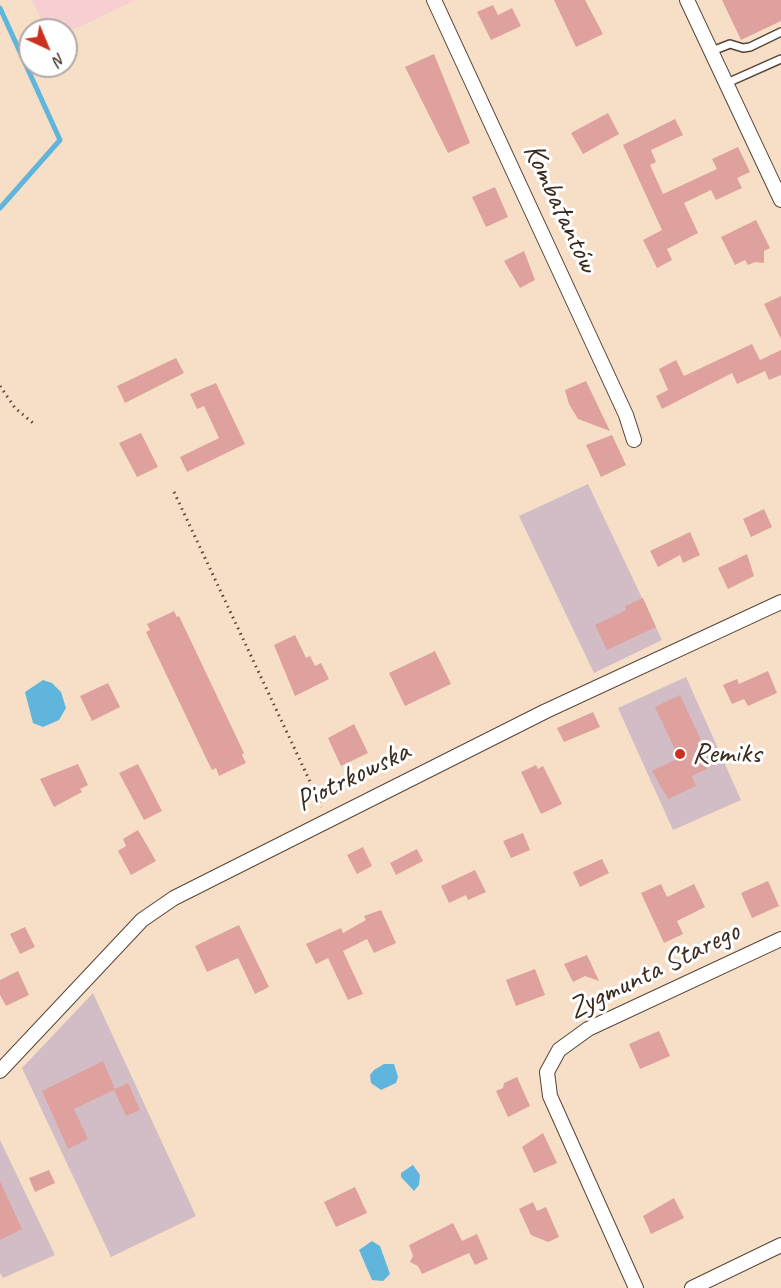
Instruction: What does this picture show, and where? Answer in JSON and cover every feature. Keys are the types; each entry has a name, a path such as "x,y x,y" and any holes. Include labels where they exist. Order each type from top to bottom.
{"street":[{"name":"Kombatantów","path":"434,0 626,415 634,440"},
{"path":"687,0 781,200"},
{"name":"Piotrkowska","path":"0,1071 124,938 156,909 328,819 556,706 781,602"},
{"name":"Zygmunta Starego","path":"636,1288 550,1096 547,1072 559,1050 588,1029 781,939"},
{"path":"692,1288 781,1245"}],"lane":[{"path":"712,51 730,44 750,47 781,32"},
{"path":"727,83 781,58"}],"path":[{"path":"0,386 15,408 33,423"},
{"path":"174,492 328,819"}],"shaded area":[{"path":"32,0 136,0 78,27 78,18 40,18"},
{"path":"588,484 662,640 594,673 519,516"},
{"name":"Remiks","path":"686,677 741,800 673,830 618,708"},
{"path":"93,993 196,1216 111,1257 22,1068"},
{"path":"0,1140 55,1255 3,1278 0,1273"}],"water":[{"path":"43,680 52,683 61,692 66,708 59,720 43,727 33,723 25,692"},
{"path":"384,1064 394,1064 398,1077 396,1083 381,1090 371,1083 370,1075"},
{"path":"413,1165 420,1175 419,1185 414,1191 401,1177 401,1173"},
{"path":"372,1241 380,1246 390,1274 383,1281 372,1280 359,1250"}],"building":[{"path":"554,0 585,0 603,34 576,47"},
{"path":"722,0 781,0 781,21 741,40"},
{"path":"493,5 498,15 512,8 521,26 491,40 477,12"},
{"path":"434,54 470,143 448,153 405,67"},
{"path":"608,113 619,134 583,154 571,133"},
{"path":"675,119 683,135 651,150 656,162 650,165 663,194 717,169 712,159 738,147 750,172 737,178 742,188 716,200 711,190 684,203 698,233 667,249 672,260 657,268 643,240 662,230 623,145"},
{"path":"495,187 508,217 486,227 472,197"},
{"path":"756,220 770,248 764,251 764,263 755,262 748,265 745,260 735,265 721,237"},
{"path":"524,251 535,280 520,288 504,261"},
{"path":"781,296 781,339 764,304"},
{"path":"752,344 760,360 781,350 781,375 769,380 765,371 737,384 732,373 662,409 656,396 668,390 659,369 676,360 684,376"},
{"path":"176,358 184,373 125,403 117,386"},
{"path":"586,381 610,431 578,419 569,404 565,390"},
{"path":"216,383 245,444 187,472 180,457 219,438 204,406 197,409 190,394"},
{"path":"141,433 158,467 137,477 119,443"},
{"path":"612,435 626,465 601,477 586,445"},
{"path":"764,509 772,527 751,537 743,519"},
{"path":"690,532 700,555 683,563 680,555 658,567 650,551"},
{"path":"747,554 754,576 728,589 718,568"},
{"path":"643,598 656,627 607,650 595,625 626,610 625,606"},
{"path":"174,611 177,617 179,616 244,753 242,755 246,763 219,776 216,768 212,770 146,632 150,630 147,624"},
{"path":"295,635 306,658 310,656 315,666 321,663 329,679 295,696 274,645"},
{"path":"435,651 451,684 405,706 389,673"},
{"path":"768,671 777,693 748,706 744,699 732,704 723,685 737,679 739,684"},
{"path":"108,683 120,707 92,721 80,696"},
{"path":"680,695 713,766 692,776 696,786 668,799 652,771 679,758 655,707"},
{"path":"593,712 600,727 564,742 557,728"},
{"path":"354,724 368,753 341,766 328,738"},
{"path":"78,764 88,785 80,789 82,792 54,807 40,779"},
{"path":"138,764 162,811 144,820 119,773"},
{"path":"536,765 538,769 543,766 562,804 541,814 521,772"},
{"path":"138,830 156,861 131,875 118,851 126,846 123,839"},
{"path":"523,833 530,850 511,858 503,841"},
{"path":"363,847 372,866 357,874 347,855"},
{"path":"417,849 423,861 396,875 390,863"},
{"path":"602,859 609,873 580,887 573,872"},
{"path":"475,870 486,892 468,900 466,895 449,903 441,886"},
{"path":"768,881 779,906 752,918 741,893"},
{"path":"661,884 667,897 694,884 705,907 677,921 683,934 664,943 641,893"},
{"path":"381,910 396,943 374,953 367,939 343,951 363,994 348,1000 328,958 316,964 306,944 341,928 343,933 366,920 364,916"},
{"path":"239,925 269,987 255,994 238,958 207,972 195,946"},
{"path":"25,927 35,947 20,954 10,934"},
{"path":"587,955 599,981 585,976 573,982 564,964"},
{"path":"535,969 545,995 516,1006 506,980"},
{"path":"18,971 29,995 6,1006 0,995 0,980"},
{"path":"659,1031 670,1056 640,1069 629,1044"},
{"path":"103,1061 115,1089 128,1083 140,1110 126,1116 114,1090 74,1109 88,1139 68,1149 42,1091"},
{"path":"517,1077 530,1106 508,1117 496,1091 503,1088 504,1083"},
{"path":"543,1133 557,1163 534,1173 522,1147"},
{"path":"49,1170 55,1183 35,1192 29,1178"},
{"path":"0,1181 22,1229 0,1240"},
{"path":"355,1187 367,1213 336,1227 324,1202"},
{"path":"674,1198 684,1218 651,1234 643,1216"},
{"path":"533,1202 537,1211 546,1207 559,1237 548,1242 531,1235 519,1209"},
{"path":"453,1223 462,1241 477,1234 488,1259 475,1265 469,1253 422,1274 418,1266 410,1262 413,1256 409,1245"}],"waterway":[{"path":"0,8 60,140 0,208"}],"place":[{"name":"Remiks","path":"680,754"}]}
